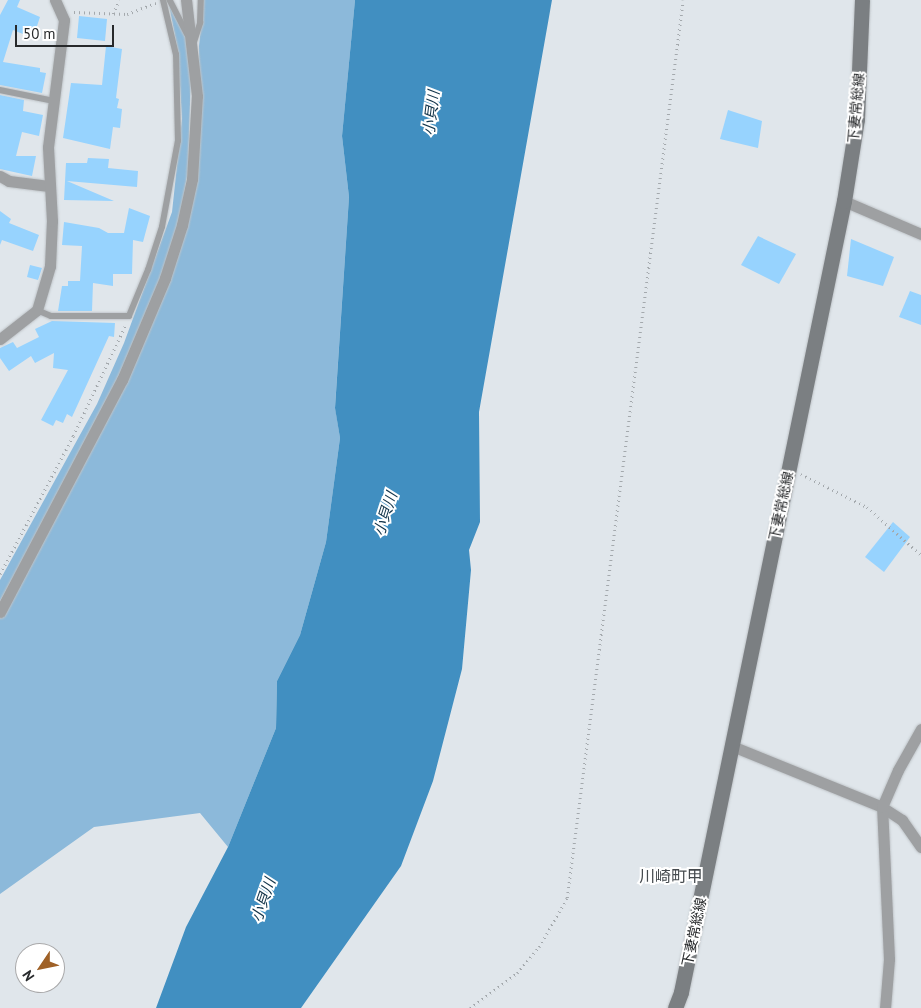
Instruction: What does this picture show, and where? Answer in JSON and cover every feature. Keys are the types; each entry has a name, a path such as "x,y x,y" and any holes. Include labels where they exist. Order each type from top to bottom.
{"main road":[{"name":"下妻常総線","path":"675,1008 681,992 844,201 857,118 862,0"}],"street":[{"path":"0,339 37,310 47,283 52,245 48,147 64,34 62,11 55,0"},
{"path":"0,612 95,436 144,331 182,225 193,171 197,96 194,44 186,0"},
{"path":"0,176 9,181 50,186"},
{"path":"844,201 921,234"},
{"path":"884,1008 889,959 882,807 898,770 921,729"},
{"path":"732,746 882,807 902,820 921,847"}],"lane":[{"path":"37,310 51,316 129,316 162,227 178,141 176,55 163,0"},
{"path":"170,0 194,44"},
{"path":"194,44 200,23 201,0"},
{"path":"0,90 54,101"}],"path":[{"path":"114,14 118,0"},
{"path":"62,11 127,14 163,0"},
{"path":"470,1008 489,996 528,960 556,922 567,898 683,0"},
{"path":"0,574 73,436 129,316"},
{"path":"789,468 867,507 921,555"}],"shaded area":[{"path":"168,0 189,41 191,70 188,171 179,221 161,276 105,408 0,601 0,580 97,404 124,343 172,212 182,119 178,51"},
{"path":"204,0 355,0 342,136 349,197 335,407 340,438 326,542 300,635 277,681 276,728 228,847 200,813 94,827 0,894 0,619 86,461 137,356 197,176 200,133 199,46"}],"water":[{"name":"小貝川","path":"355,0 552,0 479,412 480,522 469,550 471,570 462,669 433,781 401,866 301,1008 156,1008 186,927 228,847 276,728 277,681 300,635 326,542 340,438 335,408 349,197 342,136"}],"building":[{"path":"8,0 20,0 17,7 40,17 33,38 13,30 3,62 40,68 40,72 46,73 42,93 0,85 0,15"},
{"path":"79,16 107,19 105,41 77,38"},
{"path":"106,46 122,49 116,98 119,99 117,108 122,109 120,128 113,127 110,149 63,138 71,83 102,85"},
{"path":"0,95 24,100 23,111 43,115 39,136 22,132 16,156 36,156 32,176 0,169"},
{"path":"728,110 762,121 758,148 720,139"},
{"path":"88,158 109,159 108,168 138,171 137,187 67,181 114,201 64,200 66,163 87,163"},
{"path":"129,208 150,216 143,242 133,240 132,274 113,274 113,286 93,283 92,311 58,311 62,286 68,286 68,281 80,281 82,246 62,245 64,222 99,228 108,233 124,233"},
{"path":"0,211 11,219 9,223 39,235 33,251 2,240 0,245"},
{"path":"758,236 796,254 779,284 741,265"},
{"path":"851,239 894,257 883,286 847,276"},
{"path":"30,265 42,268 38,280 27,277"},
{"path":"910,291 921,295 921,325 899,317"},
{"path":"52,321 115,323 114,337 109,336 72,417 67,414 63,423 56,420 53,426 41,420 68,370 53,368 54,353 35,363 31,356 9,371 0,358 0,348 13,342 17,348 39,337 35,329"},
{"path":"893,522 910,537 884,572 865,557"}],"district":[{"name":"川崎町甲","path":"671,876"}]}
